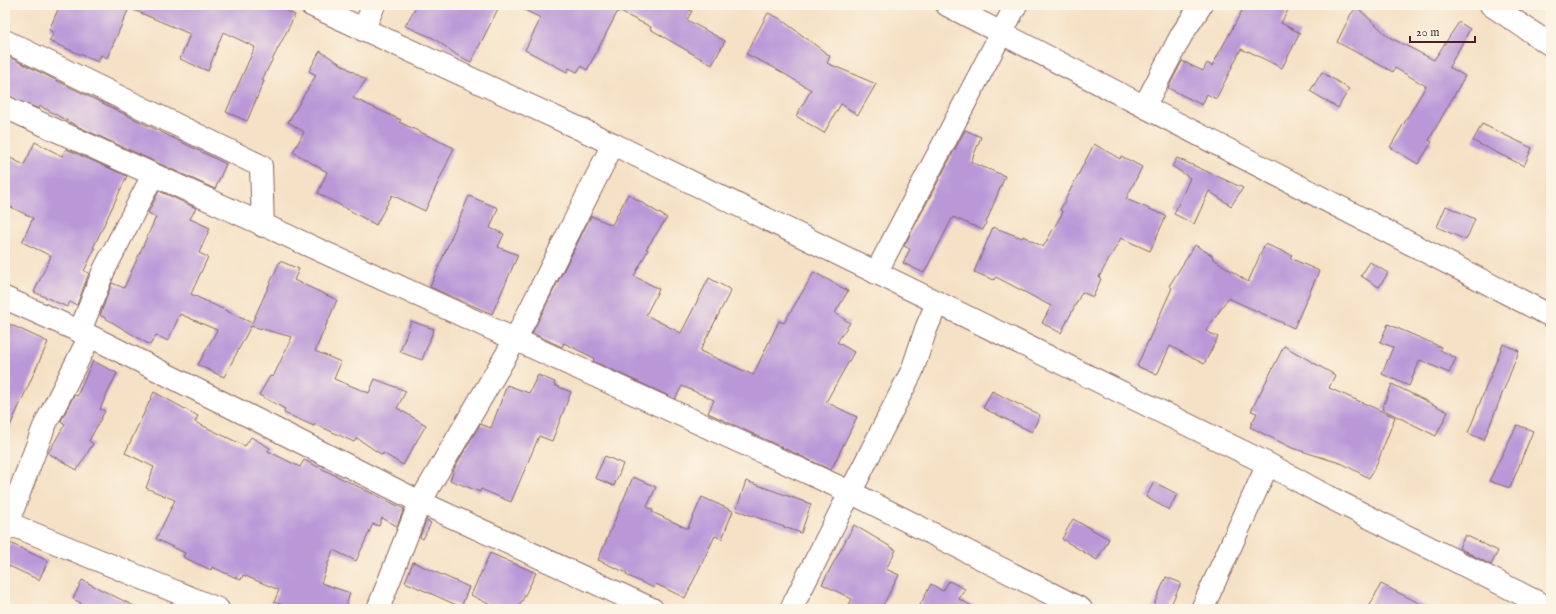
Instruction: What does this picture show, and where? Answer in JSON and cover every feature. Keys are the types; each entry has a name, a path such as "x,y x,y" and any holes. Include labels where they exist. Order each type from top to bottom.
{"street":[{"path":"311,5 613,144 1268,464 1551,609"},
{"path":"363,30 374,5"},
{"path":"947,5 1145,105 1369,224 1551,316"},
{"path":"876,273 1003,33 1016,5"},
{"path":"1490,5 1551,45"},
{"path":"1145,105 1182,34 1200,7"},
{"path":"5,41 261,166 264,226"},
{"path":"5,107 850,492 1081,609"},
{"path":"378,609 420,502 515,340 613,144"},
{"path":"153,175 104,270 85,333 44,426 6,525 218,609"},
{"path":"5,298 85,333 420,502 652,609"},
{"path":"791,609 912,371 926,329 937,303"},
{"path":"1202,609 1268,464"}],"building":[{"path":"60,5 276,5 295,15 262,80 264,81 247,121 226,112 255,47 223,32 208,71 180,59 190,34 129,8 107,58 101,55 98,62 49,41 54,33 49,30"},
{"path":"417,5 500,5 471,62 457,55 433,38 405,26"},
{"path":"514,5 680,5 692,11 687,20 725,41 712,65 650,29 651,27 618,11 587,70 581,66 577,72 569,68 567,72 525,50 541,18"},
{"path":"1245,5 1291,5 1281,23 1300,33 1282,68 1241,49 1216,99 1207,94 1202,105 1168,88 1182,61 1203,71 1207,63 1212,66"},
{"path":"1357,7 1389,37 1434,60 1459,22 1470,29 1449,67 1465,76 1429,140 1432,142 1418,164 1390,147 1426,86 1395,68 1393,72 1337,42 1351,14"},
{"path":"768,13 779,18 830,56 827,63 876,84 858,115 841,104 824,133 796,116 811,90 773,67 746,54"},
{"path":"320,51 366,80 353,98 401,120 399,122 454,148 425,211 392,195 376,225 318,193 327,172 293,152 304,132 288,122 316,75 309,71"},
{"path":"5,55 226,164 215,189 77,126 40,106 39,109 5,95"},
{"path":"1322,72 1349,89 1338,108 1310,91"},
{"path":"1482,124 1532,148 1524,166 1473,141"},
{"path":"965,130 981,137 971,162 1005,176 983,230 953,217 924,273 903,263 910,249 904,246"},
{"path":"35,142 62,156 66,149 127,176 93,248 95,248 84,271 89,273 77,305 70,302 67,307 34,292 51,256 22,242 33,218 5,204 5,155 24,165"},
{"path":"1094,144 1120,159 1121,156 1142,167 1126,199 1166,216 1150,251 1121,238 1099,277 1101,279 1093,297 1082,292 1061,333 1042,323 1051,306 996,277 994,280 974,272 993,227 1022,238 1023,236 1043,247 1063,212 1060,210"},
{"path":"1177,158 1243,188 1231,206 1209,191 1194,224 1174,214 1190,178 1172,166"},
{"path":"159,191 196,208 190,219 210,228 199,253 208,257 191,294 252,323 280,261 299,269 294,280 337,300 315,351 341,362 334,379 369,393 375,379 406,391 397,408 426,425 403,465 383,453 382,455 357,438 354,442 315,424 314,426 284,413 285,409 259,395 270,376 273,377 292,337 251,326 224,377 198,365 217,330 180,314 168,341 156,335 150,345 100,315 112,283 124,288 156,217 148,213"},
{"path":"628,194 667,218 646,249 648,250 634,276 659,289 646,315 681,333 709,278 731,290 700,351 753,375 779,321 784,323 814,272 848,291 835,313 850,323 837,342 854,352 826,402 857,417 831,470 708,413 714,400 682,386 675,399 593,361 594,358 564,343 562,347 532,333 591,216 612,225"},
{"path":"469,196 498,208 490,228 504,234 498,247 518,255 492,314 430,287"},
{"path":"1446,206 1475,219 1466,240 1437,227"},
{"path":"1265,244 1292,255 1290,258 1319,271 1294,328 1228,298 1206,331 1218,337 1204,364 1170,346 1157,375 1137,366 1172,288 1169,286 1195,245 1213,256 1212,258 1248,282"},
{"path":"1370,262 1388,273 1379,287 1361,276"},
{"path":"411,321 434,329 422,360 400,352"},
{"path":"5,322 48,342 5,437"},
{"path":"1388,324 1441,347 1440,350 1456,358 1449,373 1420,360 1409,386 1382,374 1393,347 1380,342"},
{"path":"1503,344 1519,351 1484,440 1468,433"},
{"path":"1284,346 1335,375 1329,388 1395,417 1378,461 1369,478 1343,464 1292,448 1250,427 1257,413 1251,411"},
{"path":"93,361 117,373 100,409 105,411 89,441 93,444 77,470 48,453 65,424 61,421 74,395 77,396"},
{"path":"538,375 555,382 554,385 571,392 552,441 539,436 511,502 481,489 480,492 450,480 455,467 480,424 491,428 507,385 529,393"},
{"path":"1392,384 1448,412 1436,436 1382,409"},
{"path":"992,391 1040,415 1032,432 983,408"},
{"path":"154,392 198,416 195,422 245,446 251,437 270,448 268,451 300,467 304,460 404,509 397,526 382,518 379,526 373,524 356,561 333,550 321,583 350,593 345,609 293,609 274,602 279,590 243,575 241,580 212,567 211,570 183,557 185,553 156,539 175,500 146,488 154,467 125,453"},
{"path":"1517,425 1533,431 1510,488 1489,481"},
{"path":"605,456 623,464 614,486 595,478"},
{"path":"633,477 656,487 647,507 653,510 652,512 686,528 688,528 702,497 733,511 722,539 715,536 685,598 656,584 654,588 626,575 627,573 598,560"},
{"path":"746,481 811,504 801,533 736,510"},
{"path":"1154,482 1177,494 1169,510 1146,497"},
{"path":"1073,519 1109,539 1097,560 1062,539"},
{"path":"426,520 431,523 423,539 420,537"},
{"path":"854,525 896,550 886,569 899,575 881,609 847,609 852,599 822,584"},
{"path":"1465,535 1498,551 1491,565 1459,548"},
{"path":"10,543 48,561 39,580 5,564 5,555"},
{"path":"490,553 536,573 518,609 498,609 471,595"},
{"path":"413,562 469,587 461,607 405,582"},
{"path":"1166,577 1181,583 1169,609 1152,609"},
{"path":"82,580 140,609 78,609 81,603 73,599"},
{"path":"949,581 965,589 959,599 978,609 918,609 931,584 943,591"},
{"path":"1381,584 1431,609 1368,609"}]}
